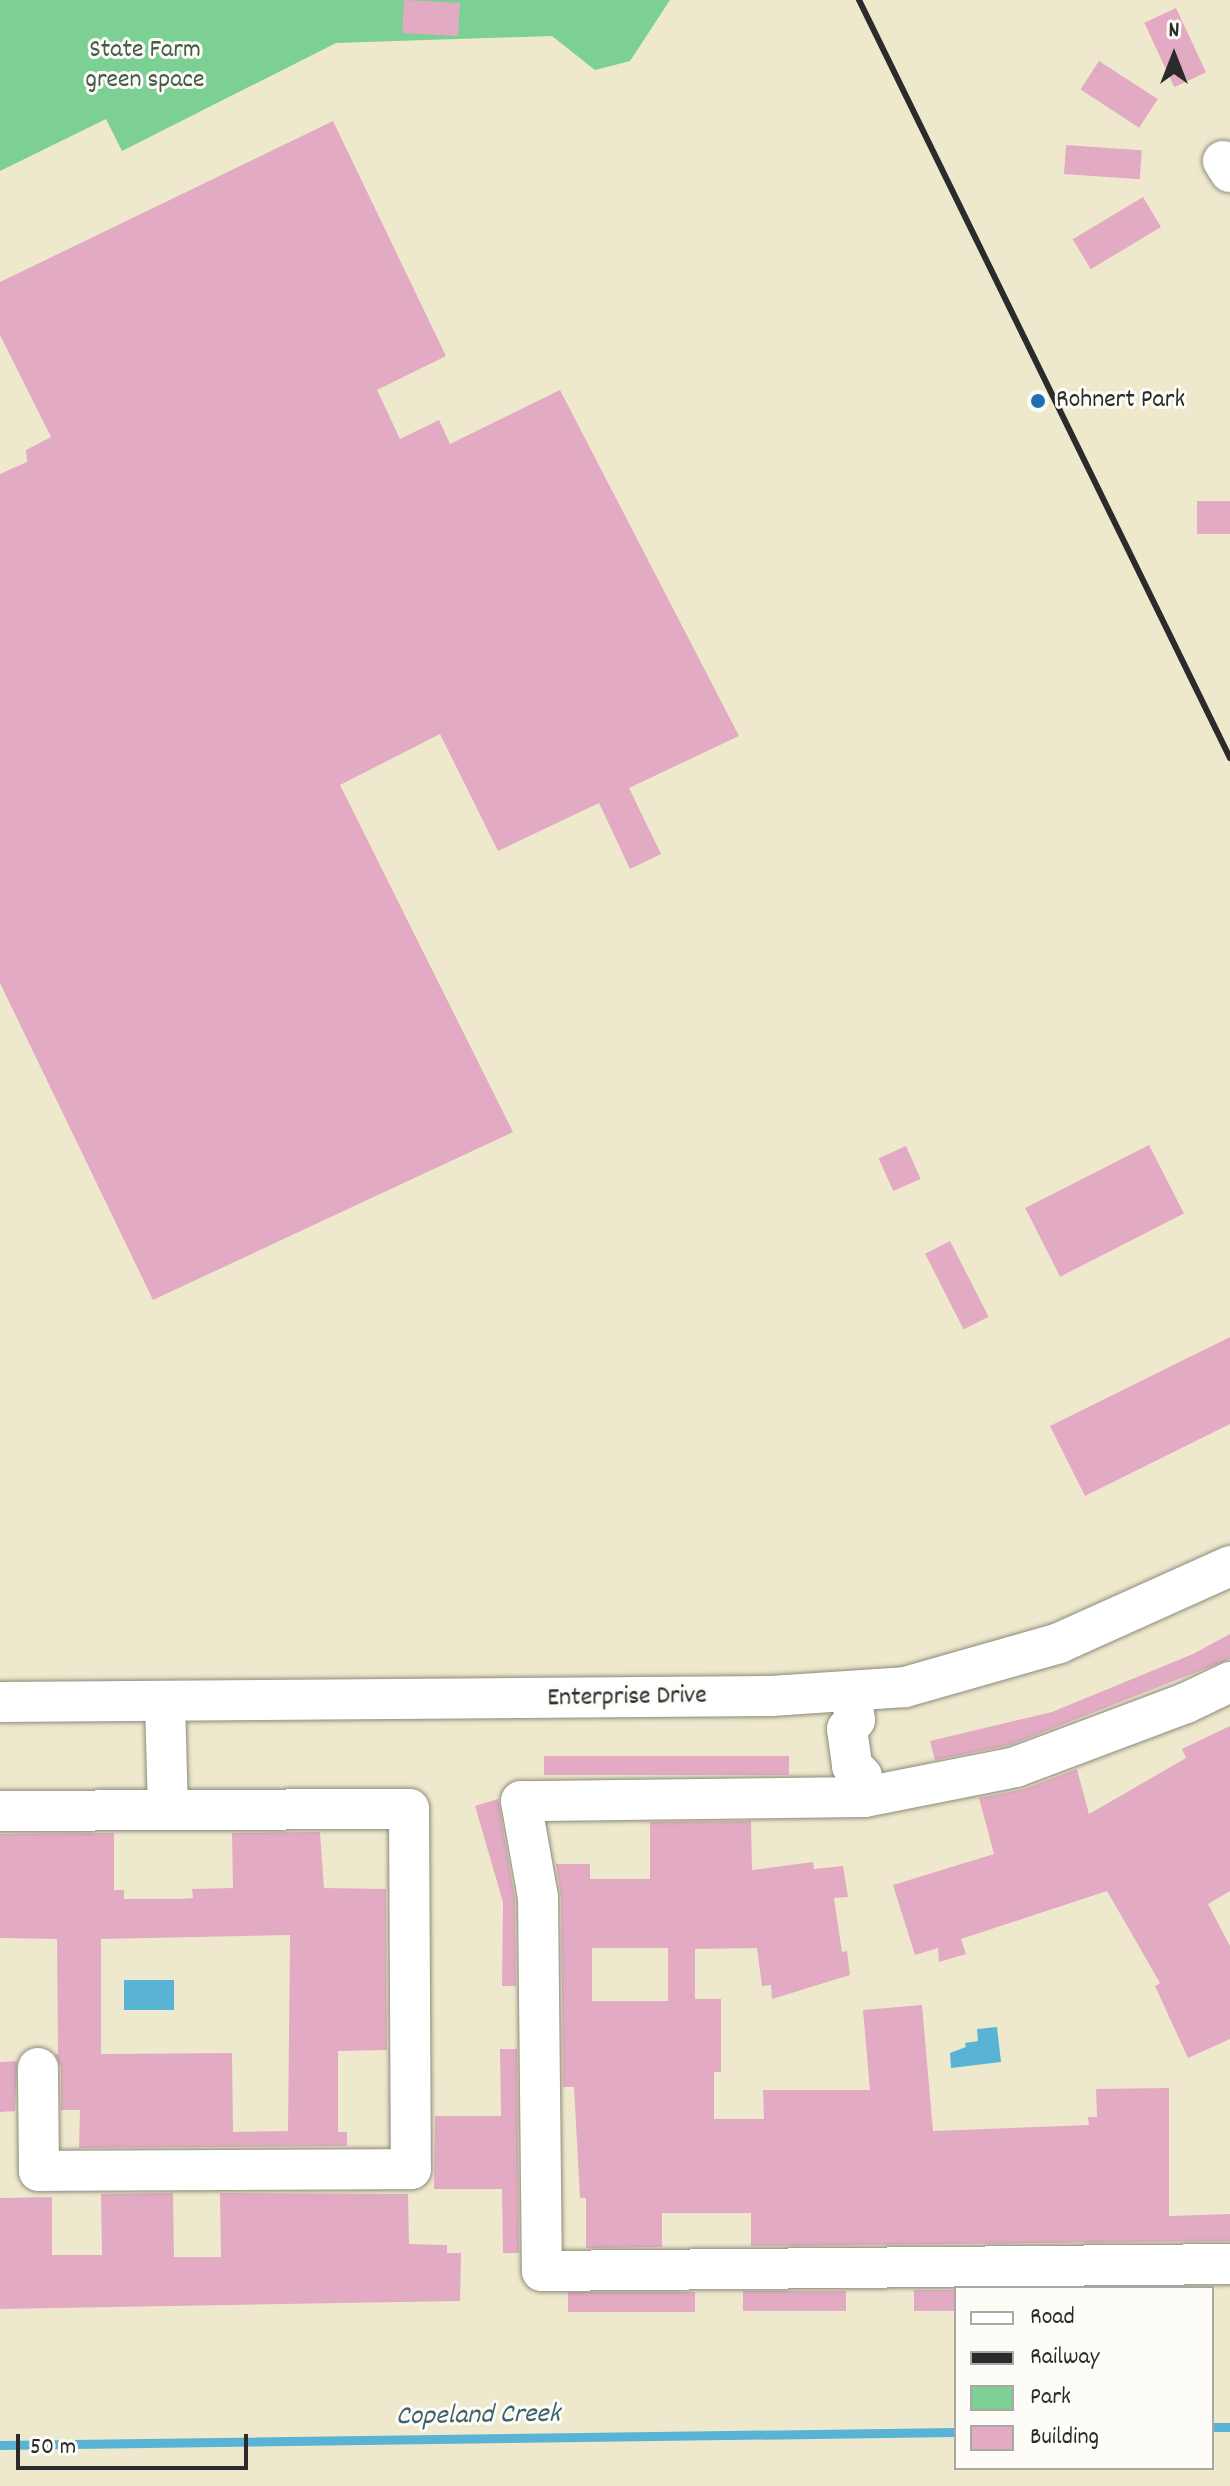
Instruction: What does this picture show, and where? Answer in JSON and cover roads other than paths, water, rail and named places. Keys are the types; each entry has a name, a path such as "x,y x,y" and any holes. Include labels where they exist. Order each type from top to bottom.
{"street":[{"name":"Enterprise Drive","path":"0,1702 771,1696 853,1706 905,1687 1059,1643 1230,1566"},
{"path":"1230,1682 1186,1703 1016,1767 863,1786 521,1801 538,1897 542,2271 1230,2264"},
{"path":"165,1703 168,1810"},
{"path":"853,1706 865,1727 871,1764 863,1786"},
{"path":"0,1811 409,1809 411,2169 39,2171 38,2068"}],"water":[{"path":"124,1980 174,1980 174,2010 124,2010"},
{"path":"997,2027 1001,2062 951,2068 950,2053 966,2047 965,2043 978,2041 977,2029"}],"waterway":[{"name":"Copeland Creek","path":"1214,2427 1230,2427"},
{"name":"Copeland Creek","path":"0,2445 954,2432"}],"railway":[{"path":"859,0 1230,758"}],"place":[{"name":"Rohnert Park","path":"1038,401"}],"park label":[{"name":"State Farm green space","path":"145,66"}]}
